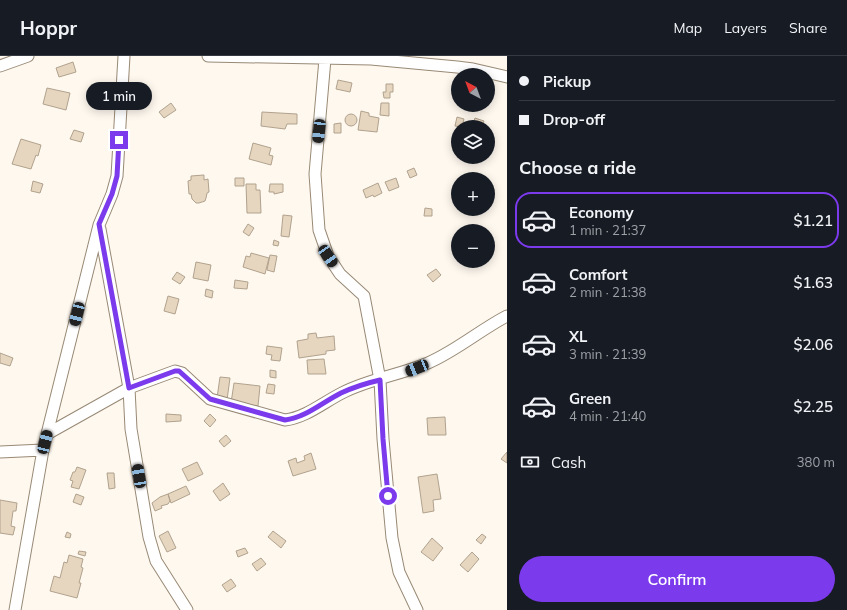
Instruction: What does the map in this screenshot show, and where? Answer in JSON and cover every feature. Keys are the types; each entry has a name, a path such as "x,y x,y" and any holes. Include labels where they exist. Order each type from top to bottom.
{"street":[{"path":"0,66 28,56"},
{"path":"15,610 43,450 99,224 112,194 117,176 124,56"},
{"path":"208,56 371,59 473,69 507,77"},
{"path":"325,59 315,174 319,230 328,256 340,274 364,296 380,380 383,439 392,538 399,572 417,610"},
{"path":"99,224 129,388 131,430 150,537 156,561 187,610"},
{"path":"47,434 129,388 175,371 179,371 210,399 285,420 296,419 343,392 360,385 403,373 430,362 507,316"},
{"path":"0,452 43,450"}],"building":[{"path":"73,62 76,72 59,77 56,68"},
{"path":"338,80 352,83 350,92 336,89"},
{"path":"386,84 393,84 393,92 390,92 390,98 384,98 383,92 386,92"},
{"path":"47,88 70,93 66,110 43,104"},
{"path":"171,103 176,110 164,118 159,112"},
{"path":"381,103 389,103 389,116 380,115"},
{"path":"361,111 369,113 369,116 379,118 377,132 358,130"},
{"path":"262,112 297,114 297,124 287,124 285,129 261,126"},
{"path":"351,114 355,116 357,120 355,124 351,126 347,124 345,120 347,116"},
{"path":"457,117 464,119 464,120 456,120"},
{"path":"341,123 341,133 334,133 334,124"},
{"path":"74,130 84,133 81,142 70,139"},
{"path":"21,139 41,145 38,156 36,155 31,169 12,164"},
{"path":"253,143 271,148 269,155 273,156 271,165 249,159"},
{"path":"414,168 417,175 410,178 407,171"},
{"path":"204,175 204,180 208,179 209,192 207,193 205,201 196,203 192,199 191,194 189,194 188,181 191,180 191,176"},
{"path":"235,178 244,178 244,186 235,186"},
{"path":"396,178 399,187 389,191 385,182"},
{"path":"33,181 43,184 40,193 31,191"},
{"path":"378,183 382,193 374,197 373,195 366,198 363,190"},
{"path":"246,184 256,184 256,190 260,190 261,213 247,213"},
{"path":"270,184 283,184 283,192 274,194 274,192 269,192"},
{"path":"425,208 432,209 432,216 424,216"},
{"path":"283,215 292,216 289,237 281,236"},
{"path":"248,224 254,228 249,236 243,232"},
{"path":"274,240 279,242 278,246 273,245"},
{"path":"251,253 269,258 265,274 243,267 246,256 250,257"},
{"path":"270,255 277,256 274,272 267,270"},
{"path":"196,262 211,265 208,281 193,278"},
{"path":"436,269 441,275 433,282 427,275"},
{"path":"177,272 185,277 180,284 172,279"},
{"path":"235,280 248,282 247,289 234,288"},
{"path":"206,289 213,291 212,298 205,296"},
{"path":"168,296 179,299 175,314 164,311"},
{"path":"316,333 317,338 334,336 335,350 326,351 326,354 299,358 297,341 308,339 308,334"},
{"path":"267,346 282,348 280,361 271,360 272,355 266,354"},
{"path":"0,353 13,358 10,366 0,363"},
{"path":"324,359 326,374 308,374 307,360"},
{"path":"270,370 276,371 276,378 270,377"},
{"path":"220,377 230,378 227,400 217,398"},
{"path":"234,383 260,386 258,406 231,403"},
{"path":"268,384 275,385 274,394 266,393"},
{"path":"166,414 181,415 181,421 166,422"},
{"path":"210,414 216,420 210,427 204,421"},
{"path":"445,417 446,435 428,435 427,418"},
{"path":"226,435 231,441 224,447 219,441"},
{"path":"507,452 507,463 501,459"},
{"path":"311,453 316,469 293,476 288,461 296,458 297,463 305,460 304,456"},
{"path":"197,462 203,474 188,481 182,469"},
{"path":"77,467 86,470 79,489 71,487 73,481 70,480"},
{"path":"107,473 114,473 115,488 109,489"},
{"path":"437,474 441,499 433,500 434,511 423,513 418,477"},
{"path":"223,483 230,494 220,501 213,491"},
{"path":"186,486 190,494 171,503 168,494"},
{"path":"76,494 84,497 81,505 73,502"},
{"path":"168,494 170,501 168,504 161,506 162,508 155,511 152,503 160,497"},
{"path":"0,500 17,503 16,511 13,511 11,526 15,527 13,535 0,533"},
{"path":"168,531 176,548 167,552 159,536"},
{"path":"273,531 286,541 281,548 268,537"},
{"path":"67,532 71,534 70,538 65,537"},
{"path":"482,534 486,537 481,544 476,540"},
{"path":"432,538 443,548 433,561 421,552"},
{"path":"245,548 248,553 238,557 236,551"},
{"path":"79,551 86,552 85,556 78,554"},
{"path":"472,552 479,559 468,572 460,565"},
{"path":"69,555 83,559 81,567 83,568 79,583 81,583 77,598 50,591 54,576 60,578 64,562 67,563"},
{"path":"261,558 266,564 257,571 252,564"},
{"path":"231,579 236,586 227,592 222,585"}],"route":[{"path":"119,140 117,176 112,194 99,224 129,388 175,371 179,371 210,399 285,420 296,419 343,392 360,385 380,380 388,496"}]}
